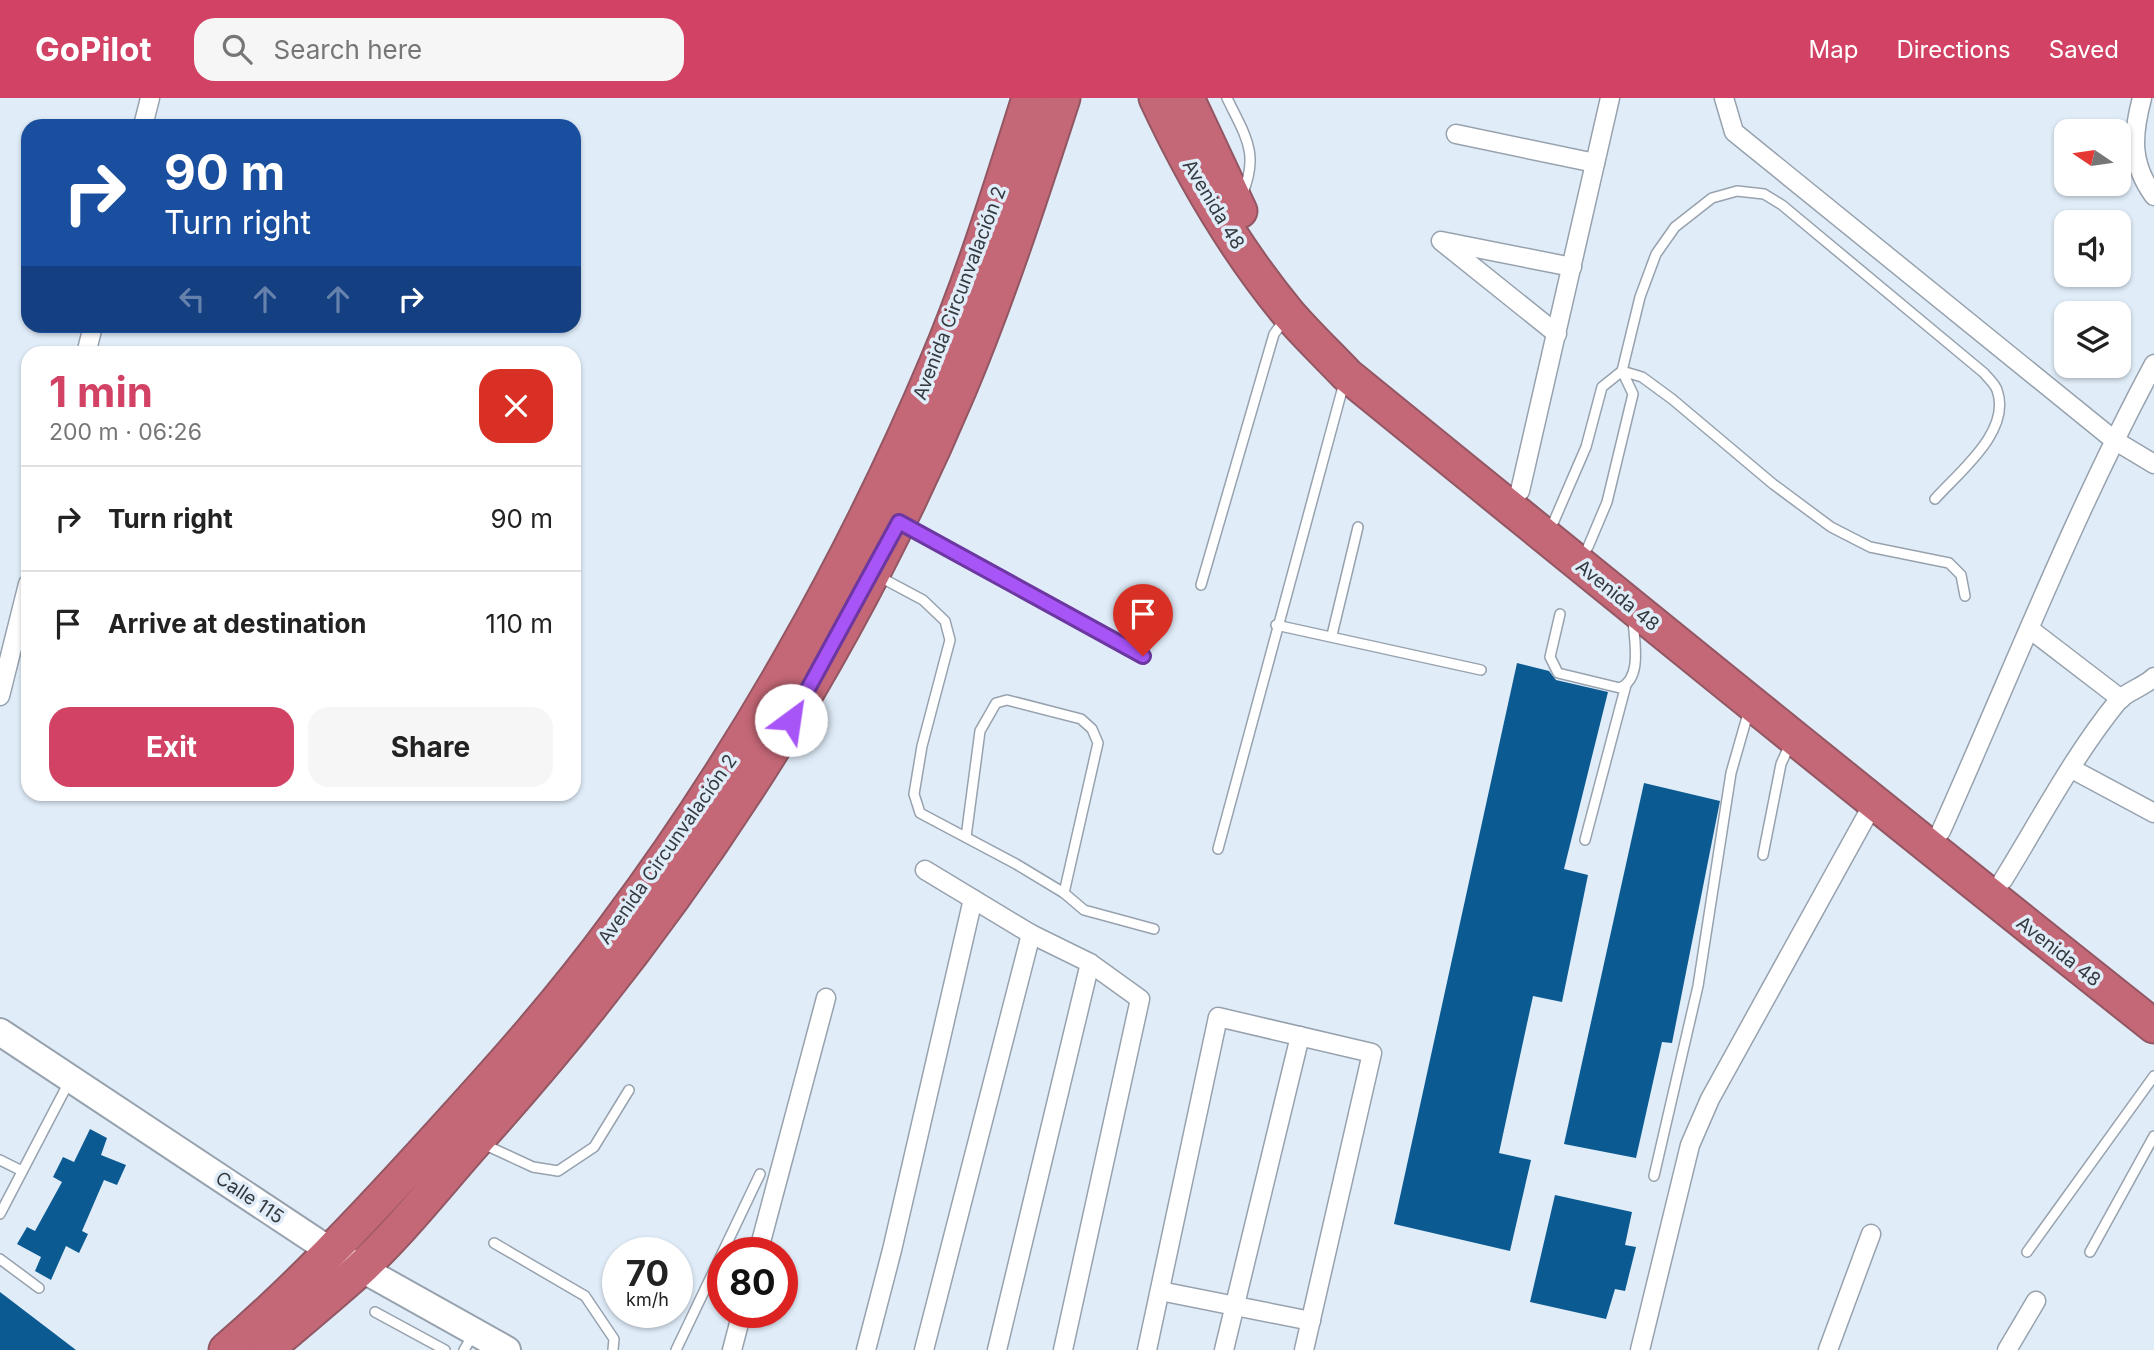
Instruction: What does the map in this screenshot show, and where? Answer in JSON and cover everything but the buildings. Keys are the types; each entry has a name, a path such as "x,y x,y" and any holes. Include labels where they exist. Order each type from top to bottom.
{"highway":[{"name":"Avenida Circunvalación 2","path":"226,1350 332,1251 492,1078 615,928 725,767 841,566 937,362 1029,98"},
{"name":"Avenida Circunvalación 2","path":"266,1350 360,1268 547,1063 631,957 722,830 805,698 899,522 960,388 1032,192 1063,98"},
{"name":"Avenida 48","path":"1156,98 1191,166 1245,255 1289,314 1347,375 1794,736 1873,804 2154,1026"},
{"name":"Avenida 48","path":"1188,98 1237,206 1313,313 1375,371 1554,521 2154,998"}],"main road":[{"name":"Calle 115","path":"0,1032 469,1341 507,1350"}],"street":[{"path":"145,119 150,98"},
{"path":"1520,491 1610,98"},
{"path":"1724,98 1734,132 2114,440 2154,464"},
{"path":"2142,98 2134,130 2137,159 2140,176 2154,196"},
{"path":"1456,134 1595,163"},
{"path":"1558,334 1441,241 1572,267"},
{"path":"1941,831 2114,440 2154,364"},
{"path":"0,696 21,612"},
{"path":"2031,630 2120,699"},
{"path":"2003,880 2072,769 2120,699 2143,687 2154,677"},
{"path":"2072,769 2154,813"},
{"path":"1640,1350 1690,1145 1710,1098 1873,804"},
{"path":"925,870 1031,934 1090,963 1140,999 1063,1350"},
{"path":"866,1350 892,1250 973,899"},
{"path":"924,1350 1031,934"},
{"path":"997,1350 1090,963"},
{"path":"762,1237 826,999"},
{"path":"1147,1350 1219,1017 1372,1053 1304,1350"},
{"path":"1224,1350 1300,1036"},
{"path":"1828,1350 1871,1234"},
{"path":"1160,1292 1234,1304 1311,1321"},
{"path":"2007,1350 2036,1301"},
{"path":"732,1350 738,1328"}],"lane":[{"path":"1227,98 1252,148 1251,169 1237,206"},
{"path":"1554,521 1586,447 1602,387 1622,371 1640,297 1656,254 1675,227 1712,198 1737,191 1764,194 1782,205 1984,373 1997,389 1999,409 1994,432 1935,499"},
{"path":"1202,585 1274,334 1289,314"},
{"path":"1588,547 1607,502 1633,394 1622,371"},
{"path":"1622,371 1642,377 1672,399 1773,484 1831,527 1870,547 1949,563 1961,575 1965,596"},
{"path":"1218,849 1276,625 1347,375"},
{"path":"899,522 1143,656"},
{"path":"1332,635 1358,527"},
{"path":"873,573 923,600 945,621 950,640 922,746 914,794 920,813 1064,893 1084,910 1154,929"},
{"path":"1586,840 1626,685 1634,669 1633,607"},
{"path":"1560,614 1550,657 1558,673 1620,688 1626,685"},
{"path":"1276,625 1332,635 1481,670"},
{"path":"966,837 980,731 996,703 1007,700 1082,719 1092,729 1098,743 1064,893"},
{"path":"1654,1176 1698,986 1731,773 1752,702"},
{"path":"1763,855 1781,764 1794,736"},
{"path":"2026,1252 2154,1076"},
{"path":"0,1214 71,1079"},
{"path":"477,1140 533,1167 558,1171 594,1147 629,1090"},
{"path":"2090,1252 2154,1136"},
{"path":"0,1160 22,1171"},
{"path":"676,1350 760,1174"},
{"path":"494,1243 585,1297 614,1339 613,1350"},
{"path":"0,1259 39,1288"},
{"path":"375,1312 445,1350"}],"route":[{"path":"791,720 899,522 1143,656"}]}
